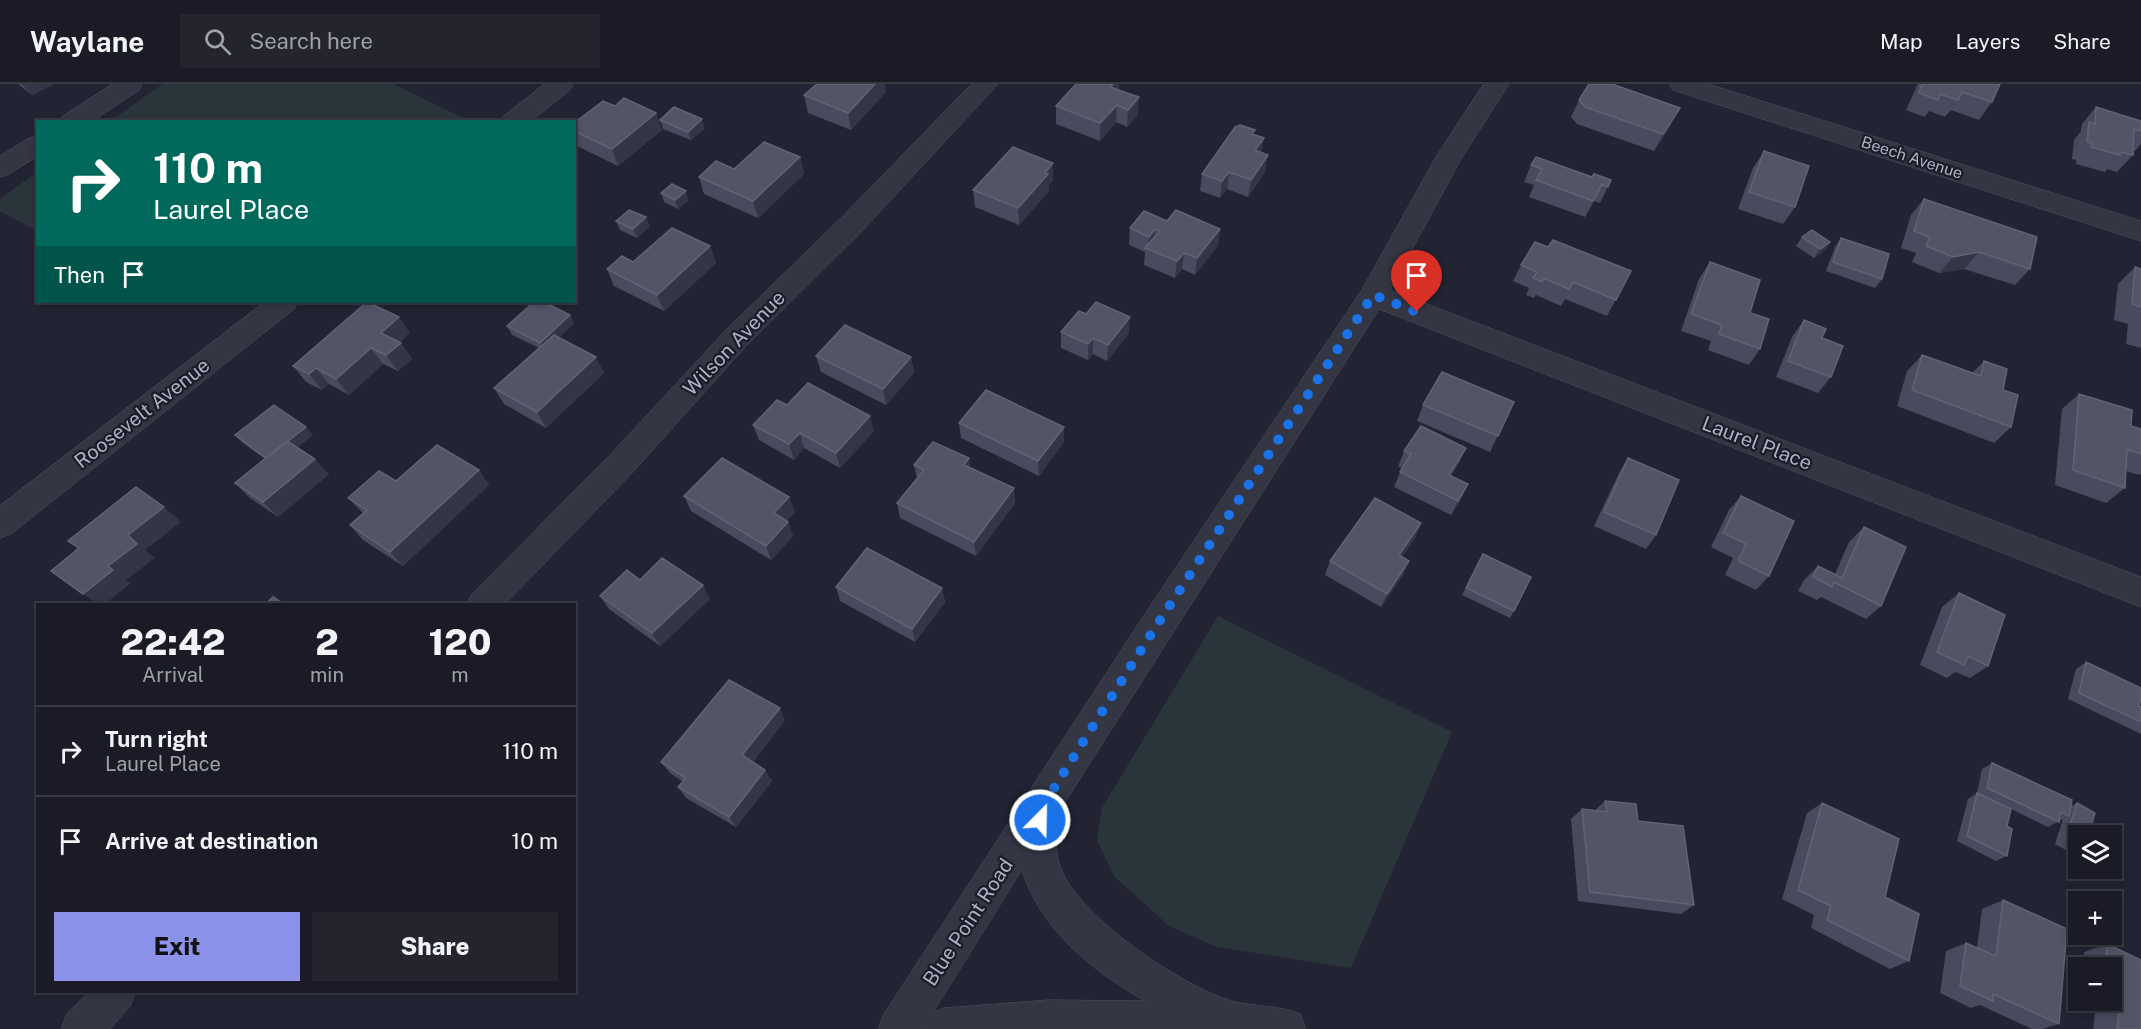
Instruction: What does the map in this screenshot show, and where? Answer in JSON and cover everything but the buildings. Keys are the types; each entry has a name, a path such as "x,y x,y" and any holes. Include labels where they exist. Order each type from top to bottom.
{"street":[{"path":"75,120 130,84"},
{"path":"516,120 561,84"},
{"name":"Wilson Avenue","path":"485,603 621,464 736,338 853,223 986,84"},
{"name":"Blue Point Road","path":"899,1029 1153,631 1373,295 1449,157 1497,84"},
{"name":"Beech Avenue","path":"1682,84 2141,231"},
{"path":"0,168 36,145"},
{"name":"Laurel Place","path":"1373,295 2141,592"},
{"name":"Roosevelt Avenue","path":"0,524 283,303"},
{"path":"1042,807 1037,833 1038,855 1045,882 1061,907 1080,929 1159,987 1199,1008 1238,1022"},
{"path":"82,1029 115,993"},
{"path":"944,1029 1048,1022 1238,1022 1285,1029"}],"shaded area":[{"path":"163,84 394,84 465,119 464,120 111,120"},
{"path":"36,173 36,230 0,211 0,199"},
{"path":"1218,616 1452,732 1351,968 1217,947 1169,926 1114,876 1097,840 1102,808"}],"route":[{"path":"1040,820 1042,807 1153,631 1373,295 1417,312"}]}
